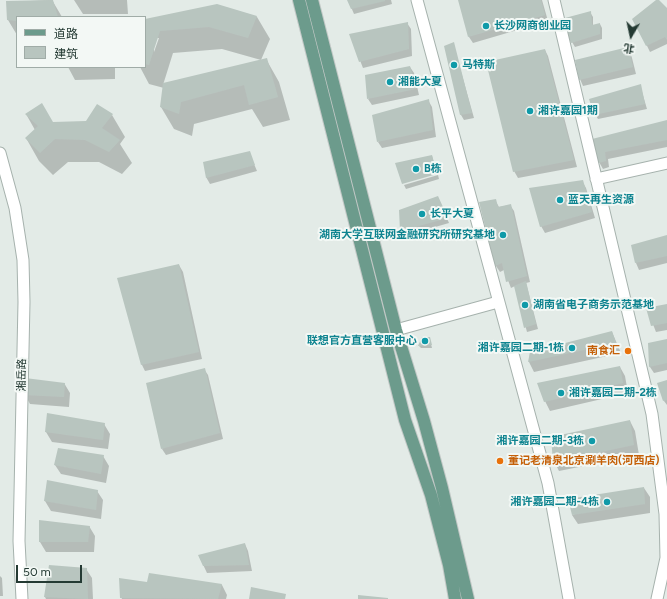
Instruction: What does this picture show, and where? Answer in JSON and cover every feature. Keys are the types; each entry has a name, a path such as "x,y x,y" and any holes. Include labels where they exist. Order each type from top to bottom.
{"main road":[{"path":"299,0 405,420 431,495 449,565 455,599"},
{"path":"312,0 396,330 428,436 468,599"}],"street":[{"path":"417,0 548,483 570,599"},
{"path":"554,0 652,414 666,514 666,558 657,599"},
{"name":"湘岳路","path":"0,153 15,208 23,260 24,302 19,541 22,599"},
{"path":"596,179 667,164"},
{"name":"湘岳路","path":"0,174 12,220 17,269 13,528 16,599"},
{"path":"396,330 498,302"}],"building":[{"path":"53,0 58,16 16,16 16,21 7,20 6,1"},
{"path":"347,0 385,0 385,1 351,9"},
{"name":"长沙网商创业园","path":"458,0 541,0 545,15 468,37"},
{"path":"656,0 659,0 667,8 667,40 665,37 646,46 632,19"},
{"path":"217,4 257,16 248,38 209,27 160,31 149,65 146,64 146,19"},
{"path":"591,11 592,25 600,23 600,34 571,43 566,32 572,30 573,26 568,27 565,18"},
{"path":"408,22 409,49 359,62 349,34"},
{"name":"马特斯","path":"454,42 472,113 460,115 444,46"},
{"path":"628,47 633,67 579,80 575,60"},
{"name":"湘许嘉园1期","path":"545,49 574,160 513,172 486,62"},
{"path":"267,58 278,97 249,105 244,85 181,102 179,114 160,107 163,83"},
{"name":"湘能大夏","path":"410,66 416,89 367,99 365,75"},
{"path":"641,84 645,104 594,115 589,99"},
{"path":"429,99 433,130 377,142 372,115"},
{"path":"42,103 53,122 86,121 97,104 113,114 102,128 120,140 109,152 85,140 55,139 40,153 25,138 38,126 25,114"},
{"path":"667,120 667,140 605,152 606,161 598,163 592,139"},
{"path":"250,151 255,165 206,178 203,162"},
{"name":"B栋","path":"432,155 437,174 402,184 395,163"},
{"name":"蓝天再生资源","path":"583,180 592,212 540,227 529,188"},
{"name":"长平大夏","path":"438,196 448,218 400,231 399,210"},
{"name":"湖南大学互联网金融研究所研究基地","path":"496,199 498,207 511,204 527,276 506,282 502,263 495,266 479,202"},
{"path":"667,235 667,256 635,263 631,245"},
{"path":"179,264 199,352 141,365 117,278"},
{"name":"湖南省电子商务示范基地","path":"526,281 536,324 524,328 514,286"},
{"path":"667,304 667,323 651,326 646,308"},
{"name":"湘许嘉园二期-1栋","path":"612,331 616,343 528,362 530,352"},
{"name":"联想官方直营客服中心","path":"422,337 430,337 432,345 418,346"},
{"path":"667,339 667,363 649,367 648,343"},
{"name":"湘许嘉园二期-2栋","path":"620,366 623,383 544,402 537,383"},
{"path":"205,368 220,433 161,449 146,383"},
{"path":"25,378 65,383 64,397 24,395"},
{"path":"667,380 667,400 663,401 657,383"},
{"path":"47,413 105,423 103,440 45,432"},
{"name":"湘许嘉园二期-3栋","path":"630,420 634,445 553,462 551,437"},
{"path":"58,448 104,455 101,474 54,465"},
{"path":"47,480 98,490 96,510 44,501"},
{"name":"湘许嘉园二期-4栋","path":"644,487 645,504 572,515 568,499"},
{"path":"39,520 90,526 88,542 39,542"},
{"path":"245,543 249,565 203,566 198,555"},
{"path":"49,565 87,568 88,599 44,597"},
{"path":"149,573 222,584 218,599 120,598 119,578 147,582"},
{"path":"251,587 286,594 285,599 249,599"},
{"path":"358,595 388,598 388,599 358,599"}],"place":[{"name":"长沙网商创业园","path":"486,26"},
{"name":"马特斯","path":"454,65"},
{"name":"湘能大夏","path":"390,82"},
{"name":"湘许嘉园1期","path":"530,111"},
{"name":"B栋","path":"416,169"},
{"name":"蓝天再生资源","path":"560,200"},
{"name":"长平大夏","path":"422,214"},
{"name":"湖南大学互联网金融研究所研究基地","path":"503,235"},
{"name":"湖南省电子商务示范基地","path":"525,305"},
{"name":"联想官方直营客服中心","path":"425,341"},
{"name":"湘许嘉园二期-1栋","path":"572,348"},
{"name":"南食汇","path":"628,351"},
{"name":"湘许嘉园二期-2栋","path":"561,393"},
{"name":"湘许嘉园二期-3栋","path":"592,441"},
{"name":"董记老清泉北京涮羊肉(河西店)","path":"500,461"},
{"name":"湘许嘉园二期-4栋","path":"607,502"}]}
